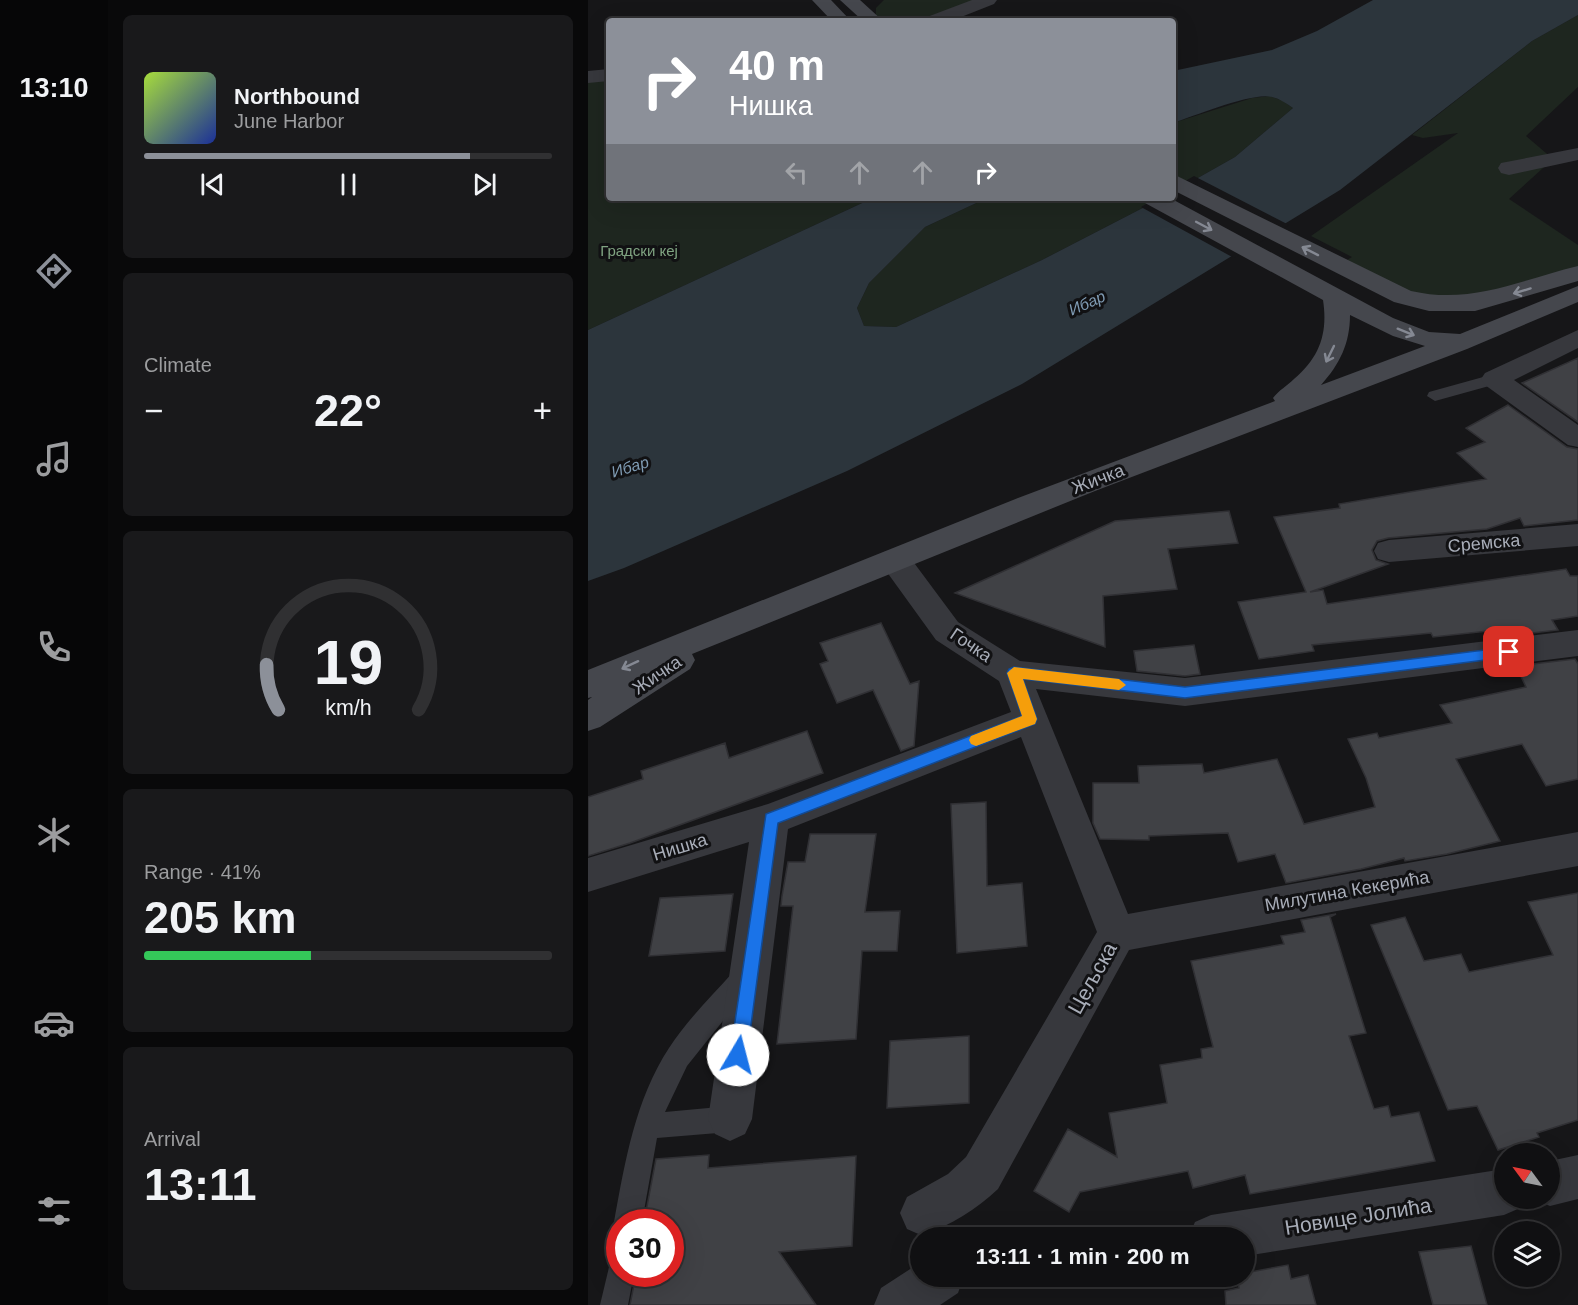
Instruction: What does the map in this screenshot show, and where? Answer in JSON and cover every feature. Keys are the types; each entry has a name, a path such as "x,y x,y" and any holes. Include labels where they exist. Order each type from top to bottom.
{"main road":[{"path":"849,0 877,15"},
{"path":"1159,201 1433,349 1441,333 1435,321 1425,311 1403,297 1176,183"},
{"path":"1403,297 1429,303 1475,303 1578,273"},
{"name":"Жичка","path":"588,685 638,662 1254,419 1433,349 1475,338 1578,293"},
{"path":"1254,419 1279,404 1318,374 1335,344 1339,313 1335,297"},
{"name":"Жичка","path":"588,717 633,691 724,629"}],"street":[{"path":"942,18 988,0"},
{"path":"588,77 606,75"},
{"path":"1509,168 1578,154"},
{"path":"1578,338 1494,379 1578,438"},
{"name":"Сремска","path":"1389,551 1578,535"},
{"name":"Гочка","path":"895,560 947,631 1014,673 1185,692 1578,643"},
{"name":"Цељска","path":"923,1213 964,1190 982,1173 1117,934 1030,719 1014,673"},
{"name":"Нишка","path":"588,875 771,819 1030,719"},
{"path":"730,1119 771,819"},
{"name":"Милутина Кекерића","path":"1117,934 1578,849"},
{"path":"1560,1182 1578,1177"},
{"name":"Новице Јолића","path":"1255,1231 1494,1194"},
{"path":"898,1305 925,1287"}],"lane":[{"path":"1435,396 1494,379"},
{"path":"631,1209 647,1126 658,1094 678,1057 750,970"},
{"path":"647,1126 730,1119"},
{"path":"614,1305 617,1287"}],"green space":[{"path":"884,0 988,0 942,18 876,18 876,8"},
{"path":"1578,15 1578,87 1526,136 1553,159 1509,199 1578,245 1578,273 1429,303 1337,266 1352,257 1311,236 1458,133 1423,138 1412,135 1532,41"},
{"name":"Градски кеј","path":"606,75 606,201 867,201 588,330 588,77"},
{"path":"1270,96 1293,108 1235,157 1176,190 1176,122 1252,98"},
{"path":"981,201 1156,201 1042,260 896,327 864,326 857,308 869,283 925,227"}],"water":[{"name":"Ибар","path":"1373,0 1578,0 1578,15 1532,41 1340,190 1022,384 847,471 624,568 588,581 588,330 867,201 981,201 925,227 869,283 857,308 864,326 896,327 1042,260 1156,201 1176,201 1176,190 1235,157 1293,108 1278,99 1263,96 1238,101 1176,122 1176,70 1272,50 1317,31"}],"pier":[{"path":"1194,176 1289,225 1234,258 1141,207 1151,201 1176,201 1176,186"}],"building":[{"path":"1578,358 1578,422 1522,383"},
{"path":"1508,405 1567,447 1578,449 1578,520 1524,526 1520,518 1487,529 1388,538 1377,541 1372,550 1376,560 1388,564 1310,592 1323,590 1327,604 1566,569 1570,576 1578,576 1578,616 1552,620 1558,630 1500,637 1497,630 1433,637 1431,633 1312,645 1314,651 1259,659 1238,602 1306,592 1274,517 1340,508 1339,504 1486,479 1457,453 1485,442 1466,428"},
{"path":"1229,511 1238,543 1168,549 1177,589 1103,596 1105,647 955,593 1115,521"},
{"path":"881,623 910,684 919,681 914,746 901,751 873,690 837,703 820,664 828,661 820,643"},
{"path":"1194,645 1200,674 1185,676 1137,671 1134,651"},
{"path":"1575,659 1578,664 1578,779 1546,786 1522,744 1456,759 1500,841 1447,854 1405,861 1404,858 1361,869 1286,883 1275,854 1238,862 1228,833 1149,836 1149,840 1100,839 1093,823 1093,783 1139,783 1138,766 1202,764 1204,773 1277,759 1304,824 1375,807 1366,778 1348,739 1377,733 1379,738 1452,723 1440,705 1526,687 1516,666"},
{"path":"807,731 823,773 588,856 588,797 643,779 641,771 725,743 729,758"},
{"path":"986,802 987,886 1022,883 1027,946 957,953 951,804"},
{"path":"810,834 876,834 865,912 900,911 897,951 862,951 856,1039 777,1044 793,906 781,906 782,896 788,862 805,862"},
{"path":"1578,893 1578,1120 1537,1133 1539,1137 1520,1143 1495,1143 1477,1106 1448,1110 1371,925 1405,917 1424,961 1461,954 1469,972 1553,955 1528,902"},
{"path":"733,894 725,951 649,956 660,898"},
{"path":"1336,914 1330,917 1366,1033 1349,1036 1374,1109 1388,1106 1391,1117 1419,1112 1435,1161 1250,1194 1245,1175 1193,1188 1188,1171 1080,1192 1069,1212 1034,1191 1068,1129 1117,1157 1109,1113 1167,1103 1160,1065 1202,1058 1201,1049 1213,1047 1191,961 1284,944 1281,936 1305,932 1301,920"},
{"path":"969,1036 969,1103 887,1108 890,1041"},
{"path":"709,1155 708,1168 856,1156 852,1246 779,1252 816,1305 630,1305 633,1287 684,1287 684,1209 646,1209 656,1159"},
{"path":"1471,1246 1487,1305 1433,1305 1419,1252"},
{"path":"1288,1265 1291,1279 1308,1275 1316,1305 1226,1305 1225,1291 1239,1287 1255,1287 1255,1271"}],"slow traffic":[{"path":"976,740 1030,719 1014,673 1119,685"}],"route":[{"path":"738,1055 771,819 1030,719 1014,673 1185,692 1509,652"}]}
